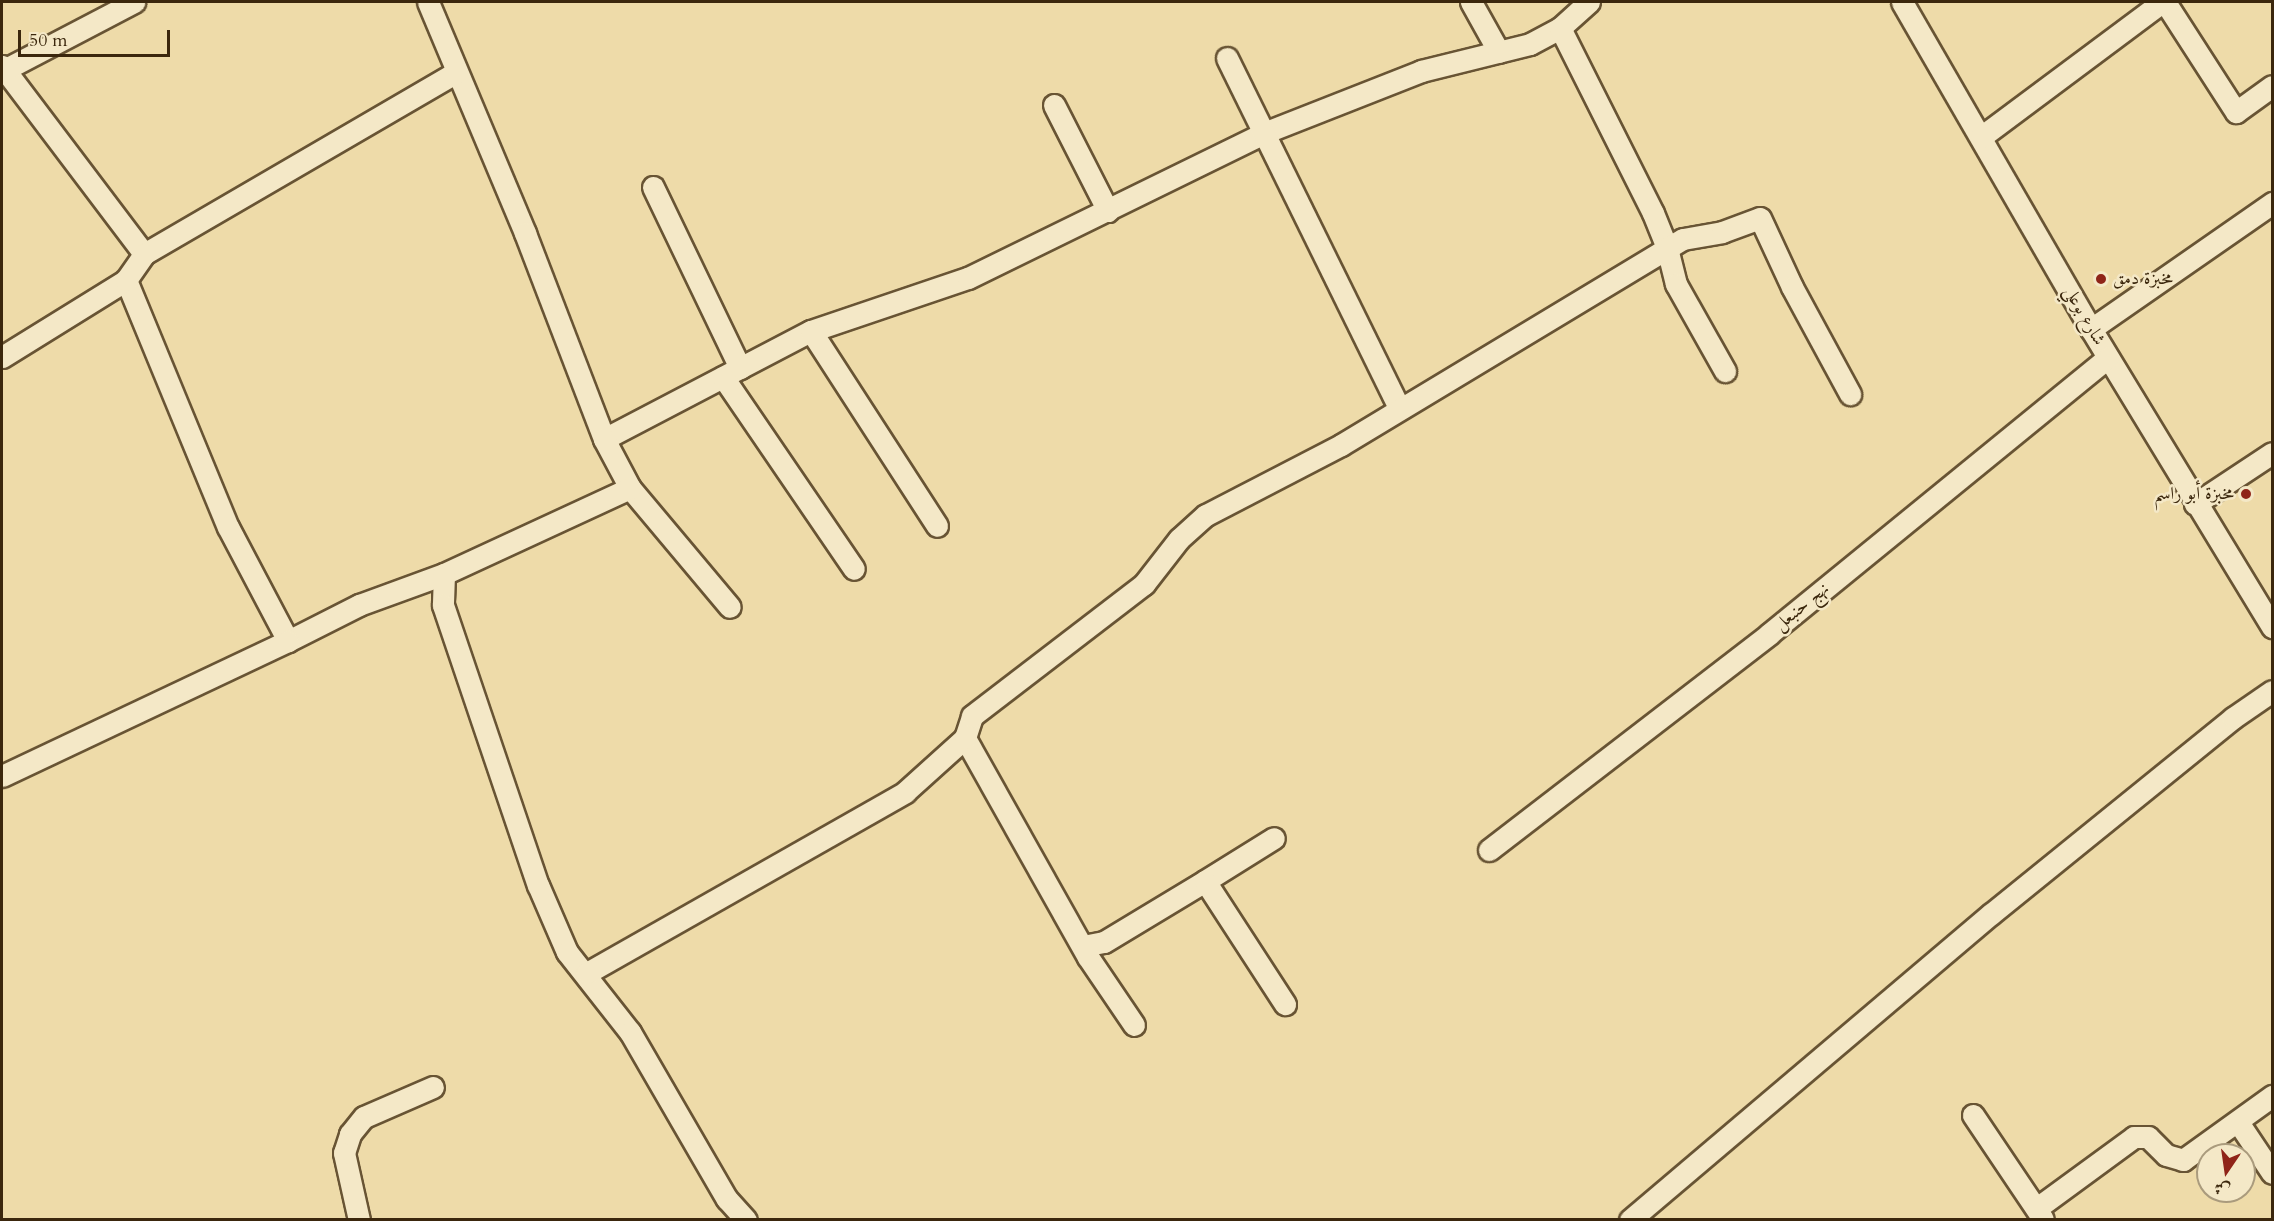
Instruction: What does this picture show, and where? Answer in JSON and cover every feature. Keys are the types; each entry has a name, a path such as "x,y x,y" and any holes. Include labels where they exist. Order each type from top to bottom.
{"street":[{"path":"134,2 3,68 144,254"},
{"path":"428,2 525,233 604,439 630,488 730,607"},
{"path":"1471,2 1499,52"},
{"path":"604,439 811,331 968,278 1264,133 1420,71 1530,45 1560,28 1589,2"},
{"name":"شارع بوعلي","path":"1902,2 2195,504 2267,603 2272,627"},
{"path":"1981,137 2164,2 2236,112 2272,86"},
{"path":"1560,28 1667,248 1676,284 1725,371"},
{"path":"1227,58 1401,409"},
{"path":"2,357 126,280 144,254 457,72"},
{"path":"1054,105 1108,211"},
{"path":"653,187 732,373 854,568"},
{"path":"2091,329 2272,203"},
{"path":"587,973 905,792 965,738 972,716 1144,584 1179,539 1206,515 1401,409 1646,265 1667,248 1760,218 1792,287 1850,394"},
{"path":"126,280 228,527 288,642"},
{"path":"811,331 937,526"},
{"name":"نهج حنبعل","path":"1489,850 1769,634 2108,358"},
{"path":"2195,504 2272,453"},
{"path":"2,776 288,642 359,605 444,574 630,488"},
{"path":"444,574 444,605 538,885 567,952 587,973 630,1032 727,1199 742,1218"},
{"path":"1630,1220 1991,914 2233,718 2272,691"},
{"path":"965,738 1083,946 1134,1025"},
{"path":"1083,946 1104,942 1274,838"},
{"path":"1205,881 1285,1004"},
{"path":"359,1220 344,1153 350,1134 364,1118 433,1087"},
{"path":"1972,1115 2040,1214 2134,1137 2148,1137 2166,1155 2183,1160 2272,1096"},
{"path":"2238,1122 2272,1173"}],"place":[{"name":"مخبزة دمق","path":"2101,279"},
{"name":"مخبزة أبو راسم","path":"2246,494"}]}
